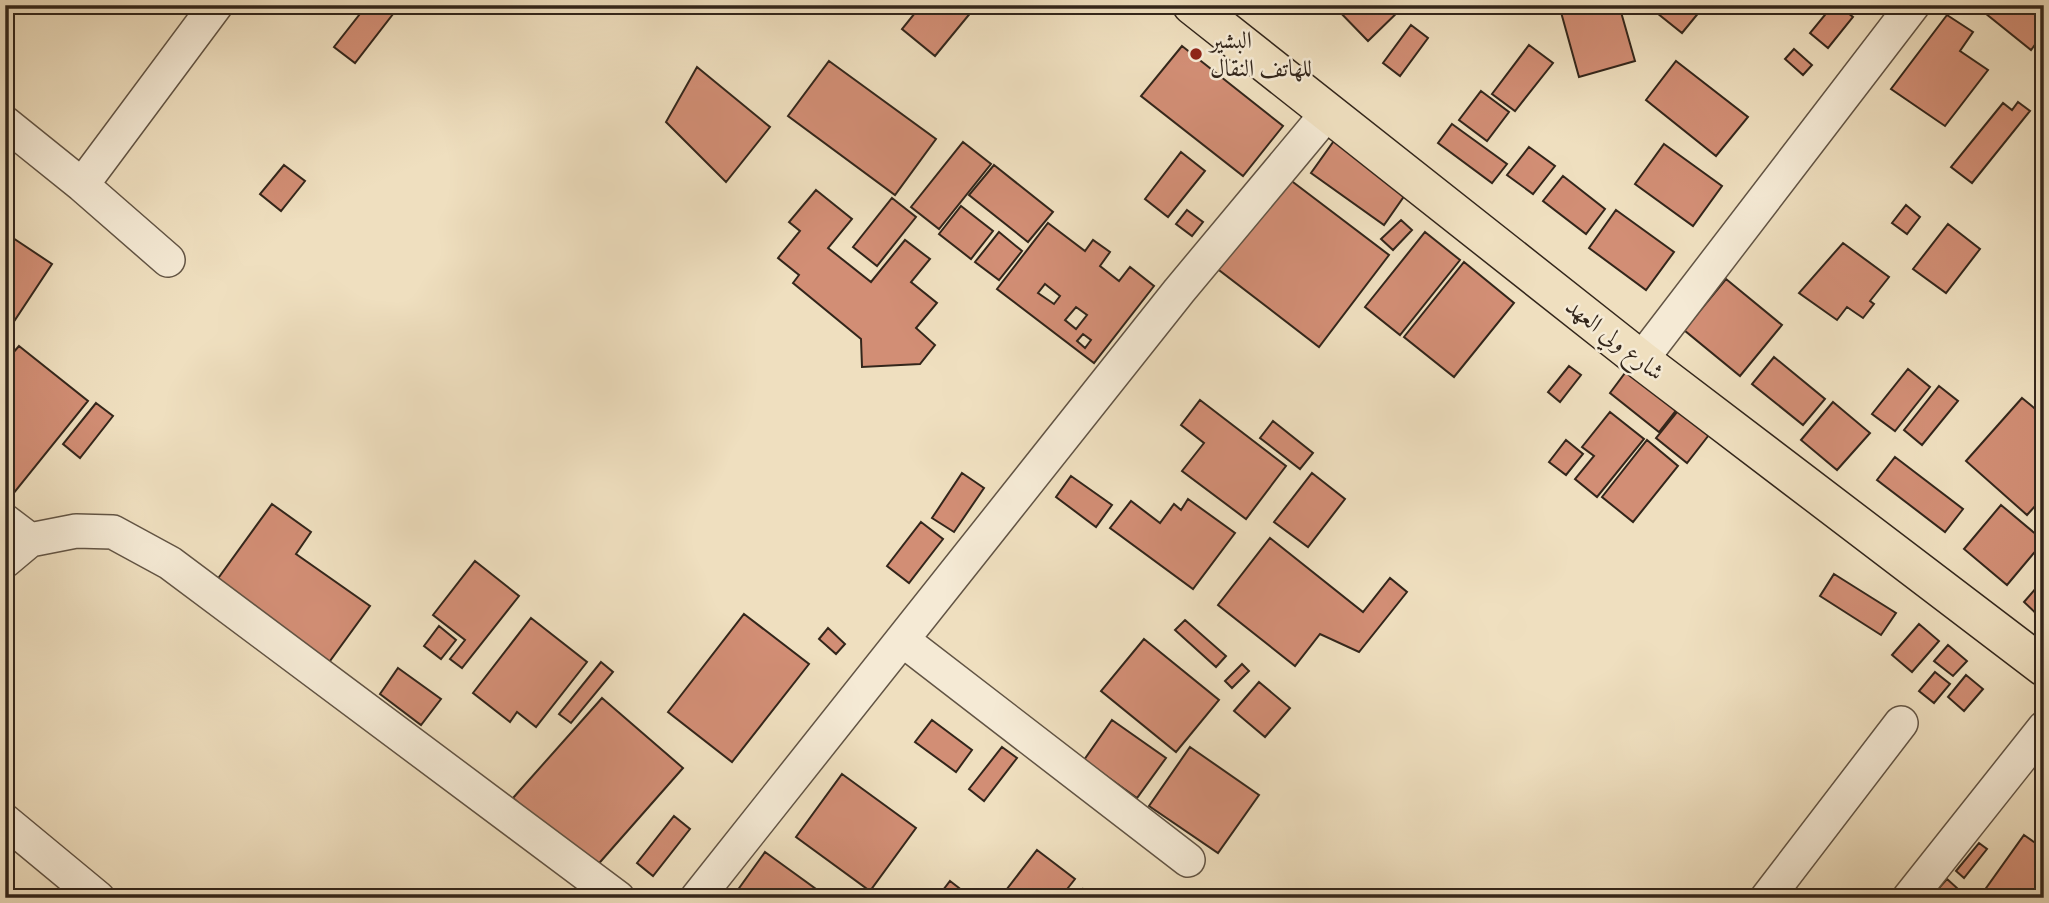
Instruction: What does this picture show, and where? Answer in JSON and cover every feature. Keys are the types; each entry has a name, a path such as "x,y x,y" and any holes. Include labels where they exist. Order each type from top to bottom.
{"main road":[{"name":"شارع ولي العهد","path":"1200,8 1641,360 2044,667"}],"street":[{"path":"82,184 216,5"},
{"path":"1641,360 1913,5"},
{"path":"697,898 1179,292 1329,111"},
{"path":"5,123 82,184 168,260"},
{"path":"14,541 76,531 113,532 170,563 618,898"},
{"path":"904,640 1188,860"},
{"path":"1767,898 1900,723"},
{"path":"1909,898 2044,728"},
{"path":"5,821 98,898"}],"building":[{"path":"367,5 400,5 355,63 334,47"},
{"path":"916,5 977,5 935,56 902,29 919,8"},
{"path":"1333,5 1405,5 1368,41"},
{"path":"1559,5 1619,5 1635,61 1579,77"},
{"path":"1647,5 1705,5 1682,33"},
{"path":"1833,5 1838,5 1853,17 1828,48 1810,33"},
{"path":"1975,5 2044,5 2044,33 2031,50"},
{"path":"1947,15 1973,32 1960,51 1988,70 1945,126 1891,89"},
{"path":"1411,25 1428,38 1400,76 1383,63"},
{"path":"1529,45 1553,63 1515,111 1492,94"},
{"path":"1182,46 1283,126 1243,176 1141,96"},
{"path":"1794,49 1812,65 1803,75 1785,59"},
{"path":"829,61 936,139 895,195 788,116"},
{"path":"1676,61 1748,117 1716,156 1646,100"},
{"path":"697,67 770,127 726,182 666,122"},
{"path":"1481,91 1509,112 1487,141 1459,120"},
{"path":"2018,102 2030,111 1972,183 1951,167 2003,103 2012,110"},
{"path":"1452,124 1507,164 1492,183 1438,143"},
{"path":"1341,131 1414,182 1384,225 1311,173"},
{"path":"963,142 991,164 939,229 911,207"},
{"path":"1664,144 1722,186 1693,226 1635,184"},
{"path":"1529,147 1555,166 1533,194 1507,175"},
{"path":"1181,152 1205,171 1168,217 1145,199"},
{"path":"284,165 305,181 281,211 260,194"},
{"path":"994,165 1053,212 1028,242 969,195"},
{"path":"1285,176 1389,255 1319,347 1215,267"},
{"path":"1563,176 1605,209 1586,234 1543,201"},
{"path":"816,190 852,219 828,248 871,282 905,240 930,259 911,282 937,303 916,328 935,345 920,364 862,367 861,339 793,283 799,275 778,258 800,231 789,222"},
{"path":"892,198 916,217 877,266 853,247"},
{"path":"1906,205 1920,217 1907,234 1892,223"},
{"path":"961,206 993,231 971,259 939,234"},
{"path":"1187,210 1203,222 1192,236 1176,224"},
{"path":"1616,210 1674,252 1646,290 1589,248"},
{"path":"1401,220 1412,230 1393,250 1381,239"},
{"path":"1048,223 1085,251 1093,240 1110,252 1100,266 1119,281 1130,267 1154,286 1094,363 997,289","holes":["1045,284 1060,296 1054,304 1038,293","1076,307 1087,315 1076,329 1065,320","1083,334 1091,340 1085,348 1077,341"]},
{"path":"1948,224 1980,249 1946,293 1913,269"},
{"path":"999,232 1022,251 999,280 975,262"},
{"path":"1425,232 1460,260 1400,335 1365,307"},
{"path":"10,236 52,264 7,332 5,243"},
{"path":"1843,243 1889,277 1870,301 1874,304 1863,318 1847,307 1837,320 1799,293"},
{"path":"1464,262 1514,303 1454,377 1404,337"},
{"path":"1726,279 1782,325 1740,376 1684,330"},
{"path":"19,346 88,401 5,504 5,362"},
{"path":"1774,357 1825,399 1803,425 1752,384"},
{"path":"1631,365 1681,404 1659,432 1610,393"},
{"path":"1569,366 1581,375 1560,402 1548,392"},
{"path":"1908,369 1930,387 1895,431 1872,414"},
{"path":"1939,386 1958,401 1922,445 1904,430"},
{"path":"2022,398 2044,416 2044,496 2027,515 1966,461"},
{"path":"1200,400 1286,466 1246,519 1182,471 1204,443 1181,425"},
{"path":"1833,402 1870,433 1837,470 1801,440"},
{"path":"96,403 113,416 80,458 63,444"},
{"path":"1681,407 1712,431 1687,463 1656,438"},
{"path":"1610,412 1644,439 1597,497 1575,479 1594,456 1582,447"},
{"path":"1273,421 1313,453 1300,469 1260,438"},
{"path":"1566,440 1583,454 1566,475 1549,462"},
{"path":"1647,440 1678,466 1633,522 1602,497"},
{"path":"1895,457 1963,509 1945,532 1877,480"},
{"path":"962,473 984,488 954,532 932,518"},
{"path":"1312,473 1345,499 1308,547 1274,522"},
{"path":"1071,476 1112,505 1096,527 1056,497"},
{"path":"1188,499 1235,533 1193,589 1110,528 1131,501 1160,523 1174,504 1181,510"},
{"path":"272,504 311,532 296,554 370,606 327,665 214,584"},
{"path":"2001,505 2044,541 2007,585 1964,549"},
{"path":"921,522 943,539 909,583 887,566"},
{"path":"1270,538 1363,612 1390,578 1407,592 1359,652 1320,634 1295,666 1218,605"},
{"path":"475,561 519,596 462,668 450,659 465,640 433,615"},
{"path":"1834,574 1896,613 1881,635 1820,596"},
{"path":"2037,587 2044,593 2043,620 2024,602"},
{"path":"744,614 809,664 732,762 668,712"},
{"path":"531,618 587,662 536,727 517,712 510,722 473,693"},
{"path":"1185,620 1226,656 1216,667 1175,630"},
{"path":"1919,624 1939,641 1912,672 1892,655"},
{"path":"439,626 456,640 441,659 424,646"},
{"path":"828,628 845,644 836,654 819,639"},
{"path":"1144,639 1219,700 1176,752 1101,691"},
{"path":"1948,645 1967,661 1953,676 1934,661"},
{"path":"601,662 613,672 571,723 559,714"},
{"path":"1242,664 1249,671 1232,688 1225,681"},
{"path":"398,668 441,699 421,725 380,694"},
{"path":"1935,672 1950,684 1934,703 1919,691"},
{"path":"1966,675 1983,689 1964,711 1948,697"},
{"path":"1259,682 1290,708 1265,737 1234,711"},
{"path":"602,698 683,768 594,869 513,798"},
{"path":"932,720 972,750 956,772 915,742"},
{"path":"1112,720 1166,758 1137,798 1084,760"},
{"path":"1002,747 1017,758 984,801 969,789"},
{"path":"1190,747 1259,795 1218,853 1149,806"},
{"path":"842,774 916,828 870,891 796,837"},
{"path":"674,816 690,829 653,876 637,863"},
{"path":"2024,835 2044,849 2044,898 1979,898"},
{"path":"1979,843 1987,849 1964,878 1956,871"},
{"path":"1037,850 1075,879 1060,898 1000,898"},
{"path":"765,852 816,889 809,898 732,898"},
{"path":"1947,879 1957,888 1948,898 1930,898"},
{"path":"950,881 972,898 937,898"},
{"path":"1083,889 1095,898 1076,898"}],"place":[{"name":"البشير للهاتف النقال","path":"1196,54"}]}
